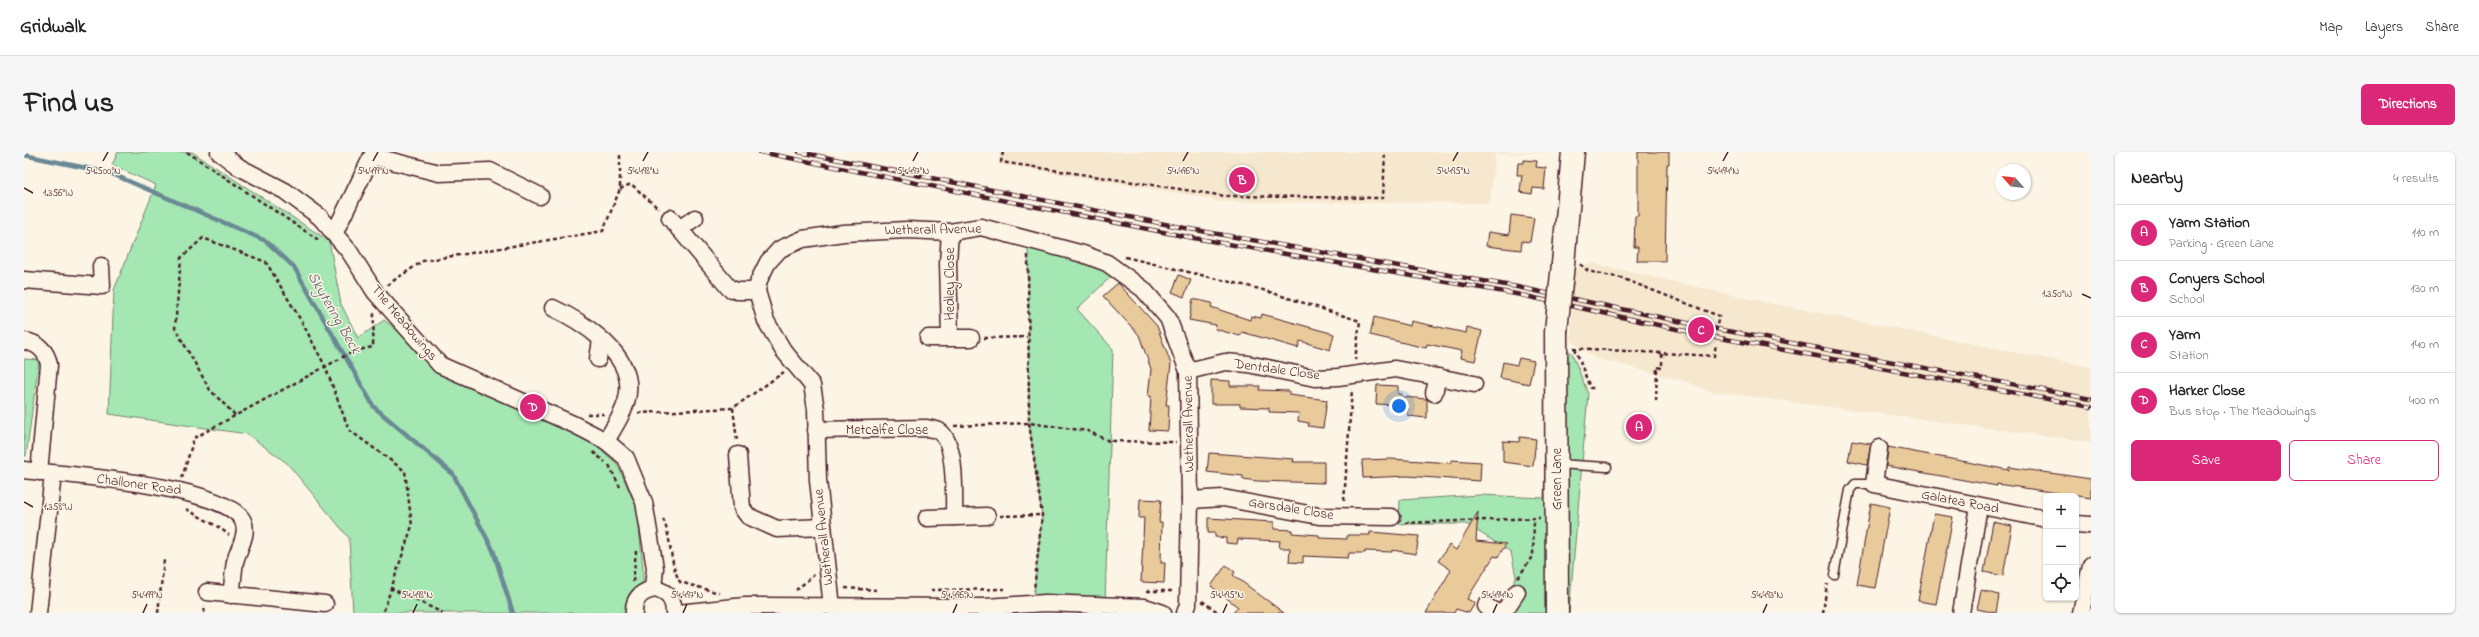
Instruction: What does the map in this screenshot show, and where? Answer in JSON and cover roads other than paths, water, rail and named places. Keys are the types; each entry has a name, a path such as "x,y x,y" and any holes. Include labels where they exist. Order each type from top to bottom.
{"main road":[{"name":"Green Lane","path":"1557,613 1557,464 1564,260 1573,152"}],"street":[{"name":"The Meadowings","path":"219,152 239,167 285,191 320,217 328,238 349,251 375,292 440,365 606,441 626,458 644,502 655,568 653,589"},
{"path":"328,238 372,156 439,173 490,171 540,196"},
{"path":"695,218 675,224 729,288 737,292 757,291"},
{"name":"Wetherall Avenue","path":"832,607 823,527 812,385 783,350 766,321 757,291 759,280 768,262 780,249 803,239 843,232 907,230 950,232 981,227 1083,254 1118,270 1143,289 1168,318 1188,371 1190,500 1188,605 1185,613"},
{"name":"Hedley Close","path":"950,232 948,263 950,337"},
{"path":"24,280 102,286 101,266"},
{"path":"553,308 593,331 624,367 629,383 623,414 606,441"},
{"name":"Hedley Close","path":"928,338 971,338"},
{"path":"598,359 601,340"},
{"path":"24,341 40,346 48,356 49,365 39,472 38,613"},
{"name":"Dentdale Close","path":"1188,371 1225,362 1248,364 1315,378 1395,369 1474,384"},
{"path":"1434,394 1438,377"},
{"name":"Metcalfe Close","path":"816,430 927,428 939,431 947,439 954,476 954,517"},
{"path":"1874,484 1879,448"},
{"path":"738,455 742,508 748,516 777,529 823,527"},
{"name":"Challoner Road","path":"39,472 179,489 211,499 235,512 242,520 245,532 235,562 231,595"},
{"name":"Galatea Road","path":"1874,484 2043,519"},
{"name":"Garsdale Close","path":"1190,500 1223,498 1319,516 1343,518 1392,517"},
{"path":"1961,613 1980,506"},
{"path":"927,518 987,516"},
{"path":"2079,524 2091,525"},
{"path":"2081,613 2091,565"},
{"path":"634,613 634,603 638,597 653,589 662,591 669,596 673,602 674,613"},
{"path":"207,592 315,607"},
{"path":"1503,613 1517,592"},
{"path":"678,613 832,607 985,610 1033,604 1139,606 1163,613"}],"lane":[{"path":"1557,464 1608,467"},
{"path":"1834,575 1850,490 1855,484 1874,484"}],"waterway":[{"name":"Skytering Beck","path":"24,155 110,173 266,241 294,267 374,407 453,474 493,550 513,613"}],"railway":[{"path":"760,152 1188,237 1516,294 1704,335 2091,407"},
{"path":"799,152 1190,229 1517,287 1706,327 2091,399"}],"place":[{"name":"Conyers School","path":"1242,180"},
{"name":"Yarm","path":"1701,330"},
{"name":"Harker Close","path":"533,407"},
{"name":"Yarm Station","path":"1639,427"}]}
